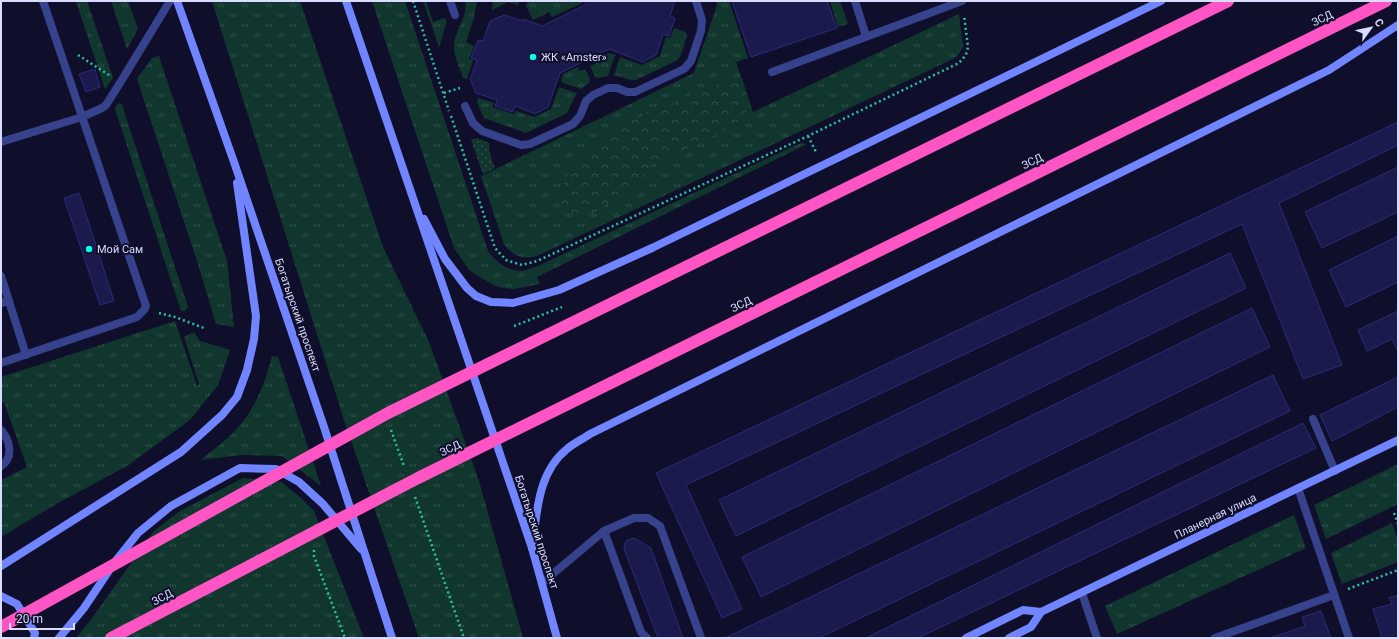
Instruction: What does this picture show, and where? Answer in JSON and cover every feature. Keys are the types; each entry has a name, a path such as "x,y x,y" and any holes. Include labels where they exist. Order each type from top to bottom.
{"highway":[{"path":"1,627 388,413 1228,1"},
{"name":"ЗСД","path":"111,638 418,478 1386,1"}],"main road":[{"name":"Богатырский проспект","path":"177,1 234,162 324,427 392,638"},
{"name":"Богатырский проспект","path":"346,1 532,548 557,638"},
{"path":"411,193 445,259 467,288 476,296 491,302 513,303 559,290 652,248 1161,1"},
{"path":"532,548 539,497 544,481 553,463 567,449 590,434 687,388 1329,70 1398,25"},
{"path":"1,566 181,452 222,415 237,397 247,370 254,339 256,316 234,162"},
{"name":"Планерная улица","path":"966,638 1023,610 1041,612 1398,440"},
{"path":"59,638 84,608 114,563 138,533 171,506 240,468 276,469 299,482 323,504 364,553"},
{"path":"1,596 17,604 35,633 34,638"},
{"name":"Планерная улица","path":"1009,638 1031,627 1041,612"}],"lane":[{"path":"1,363 137,316 146,306 43,1"},
{"path":"1,142 97,111 106,105 170,1"},
{"path":"450,1 455,15"},
{"path":"465,106 473,123 482,131 521,144 530,144 573,124 580,116 586,101 593,95 608,88 617,88 627,92 635,92 684,69 691,61 701,31 702,20 696,1"},
{"path":"855,1 866,36"},
{"path":"772,72 962,1"},
{"path":"1,276 26,355"},
{"path":"1,303 9,301"},
{"path":"1313,419 1335,470"},
{"path":"1,430 6,436 10,452 9,458 1,466"},
{"path":"1298,488 1350,638"},
{"path":"542,583 604,531 634,518 648,518 660,526 702,638"},
{"path":"604,531 641,632 647,638"},
{"path":"1082,593 1097,638"},
{"path":"1215,638 1334,595"}],"path":[{"path":"413,1 495,248 506,260 522,265 544,258 808,136 959,63 966,55 968,47 962,1"},
{"path":"56,42 89,61 120,83"},
{"path":"444,93 460,88"},
{"path":"144,310 175,317 204,328"},
{"path":"391,429 404,466"},
{"path":"414,496 464,638"},
{"path":"1394,513 1398,524"},
{"path":"1334,595 1398,570"}],"green space":[{"path":"76,1 87,1 113,78 105,89"},
{"path":"111,1 128,1 138,29 127,49"},
{"path":"212,1 300,1 383,247 429,342 479,481 523,638 419,638 344,420"},
{"path":"372,1 405,1 488,251 495,260 510,269 521,271 538,266 794,146 802,143 807,144 537,277 540,284 514,289 493,285 469,270 454,248"},
{"path":"423,1 426,1 433,22 444,18 447,21 439,47"},
{"path":"465,1 477,1 474,17 466,42 474,46 469,59 473,60 467,79 463,78 454,51 456,35 465,12"},
{"path":"493,1 517,1 519,3 518,5 508,2 492,10"},
{"path":"528,1 583,1 582,3 552,17 549,12 533,20 526,6"},
{"path":"716,1 729,1 748,58 736,62 753,112 959,14 963,47 958,55 953,59 537,256 527,258 518,256 511,252 504,244 481,176 694,73 717,5"},
{"path":"830,1 840,1 848,24 838,27"},
{"path":"674,28 685,32 687,36 680,57 676,61 636,80 614,75 620,57 642,65 660,56 666,37 670,38"},
{"path":"609,53 615,55 608,76 599,78 595,77 590,66 595,64 593,60"},
{"path":"159,56 227,261 234,327 216,324 198,264 137,79 152,58"},
{"path":"578,67 580,71 585,69 590,79 589,83 581,89 561,82 563,74"},
{"path":"742,78 750,104 741,120 703,142 653,163 632,188 590,215 560,212 559,195 568,174 578,158 601,142 622,124 639,118 649,111 667,106 692,93 713,89 719,82"},
{"path":"559,87 577,93 567,113 526,133 484,118 477,102 478,98 494,103 492,107 514,114 516,111 534,117 551,109"},
{"path":"120,103 122,105 188,307 185,311 181,311 115,109 117,104"},
{"path":"477,138 489,143 490,156 495,168 483,174 471,140"},
{"path":"175,321 197,386 199,384 184,337 194,332 200,341 230,350 218,385 190,420 127,466 58,503 1,537 1,480 27,467 4,402 1,403 1,377"},
{"path":"272,356 278,357 321,486 282,456 241,455 201,460 234,432 247,416 258,397"},
{"path":"1398,464 1398,504 1326,539 1314,505"},
{"path":"243,478 281,482 314,511 364,638 76,638 154,531 180,511"},
{"path":"1294,515 1306,548 1117,634 1105,606"},
{"path":"1392,523 1398,540 1398,562 1342,584 1331,553"}],"building":[{"name":"ЖК «Amster»","path":"587,1 675,1 670,16 675,18 669,36 663,34 656,55 643,62 609,49 560,73 548,107 535,114 515,106 513,112 495,106 497,100 476,93 470,79 477,60 471,58 478,40 483,41 490,21 504,15 523,21 524,19 542,26 585,5"},
{"path":"732,1 827,1 837,28 751,57"},
{"path":"95,69 100,87 86,92 79,74"},
{"path":"1398,122 1398,145 1279,203 1342,365 1303,379 1242,224 686,485 742,609 722,618 656,473"},
{"path":"1398,167 1398,212 1322,248 1305,212"},
{"name":"Мой Сам","path":"79,193 114,301 100,305 64,198"},
{"path":"1398,236 1398,282 1346,307 1329,270"},
{"path":"1230,253 1246,288 736,536 719,500"},
{"path":"1252,308 1270,347 761,597 742,557"},
{"path":"1398,311 1398,351 1392,339 1367,351 1358,330"},
{"path":"1273,375 1290,411 819,638 725,638"},
{"path":"1398,377 1398,407 1332,441 1320,415"},
{"path":"1303,423 1316,448 918,638 866,638"},
{"path":"634,538 651,548 683,638 658,638 624,549 627,540"},
{"path":"1398,595 1398,638 1382,638 1373,609 1392,604 1389,598"},
{"path":"1321,611 1331,638 1270,638 1305,626 1302,617"}],"place":[{"name":"ЖК «Amster»","path":"533,57"},
{"name":"Мой Сам","path":"89,249"}]}
